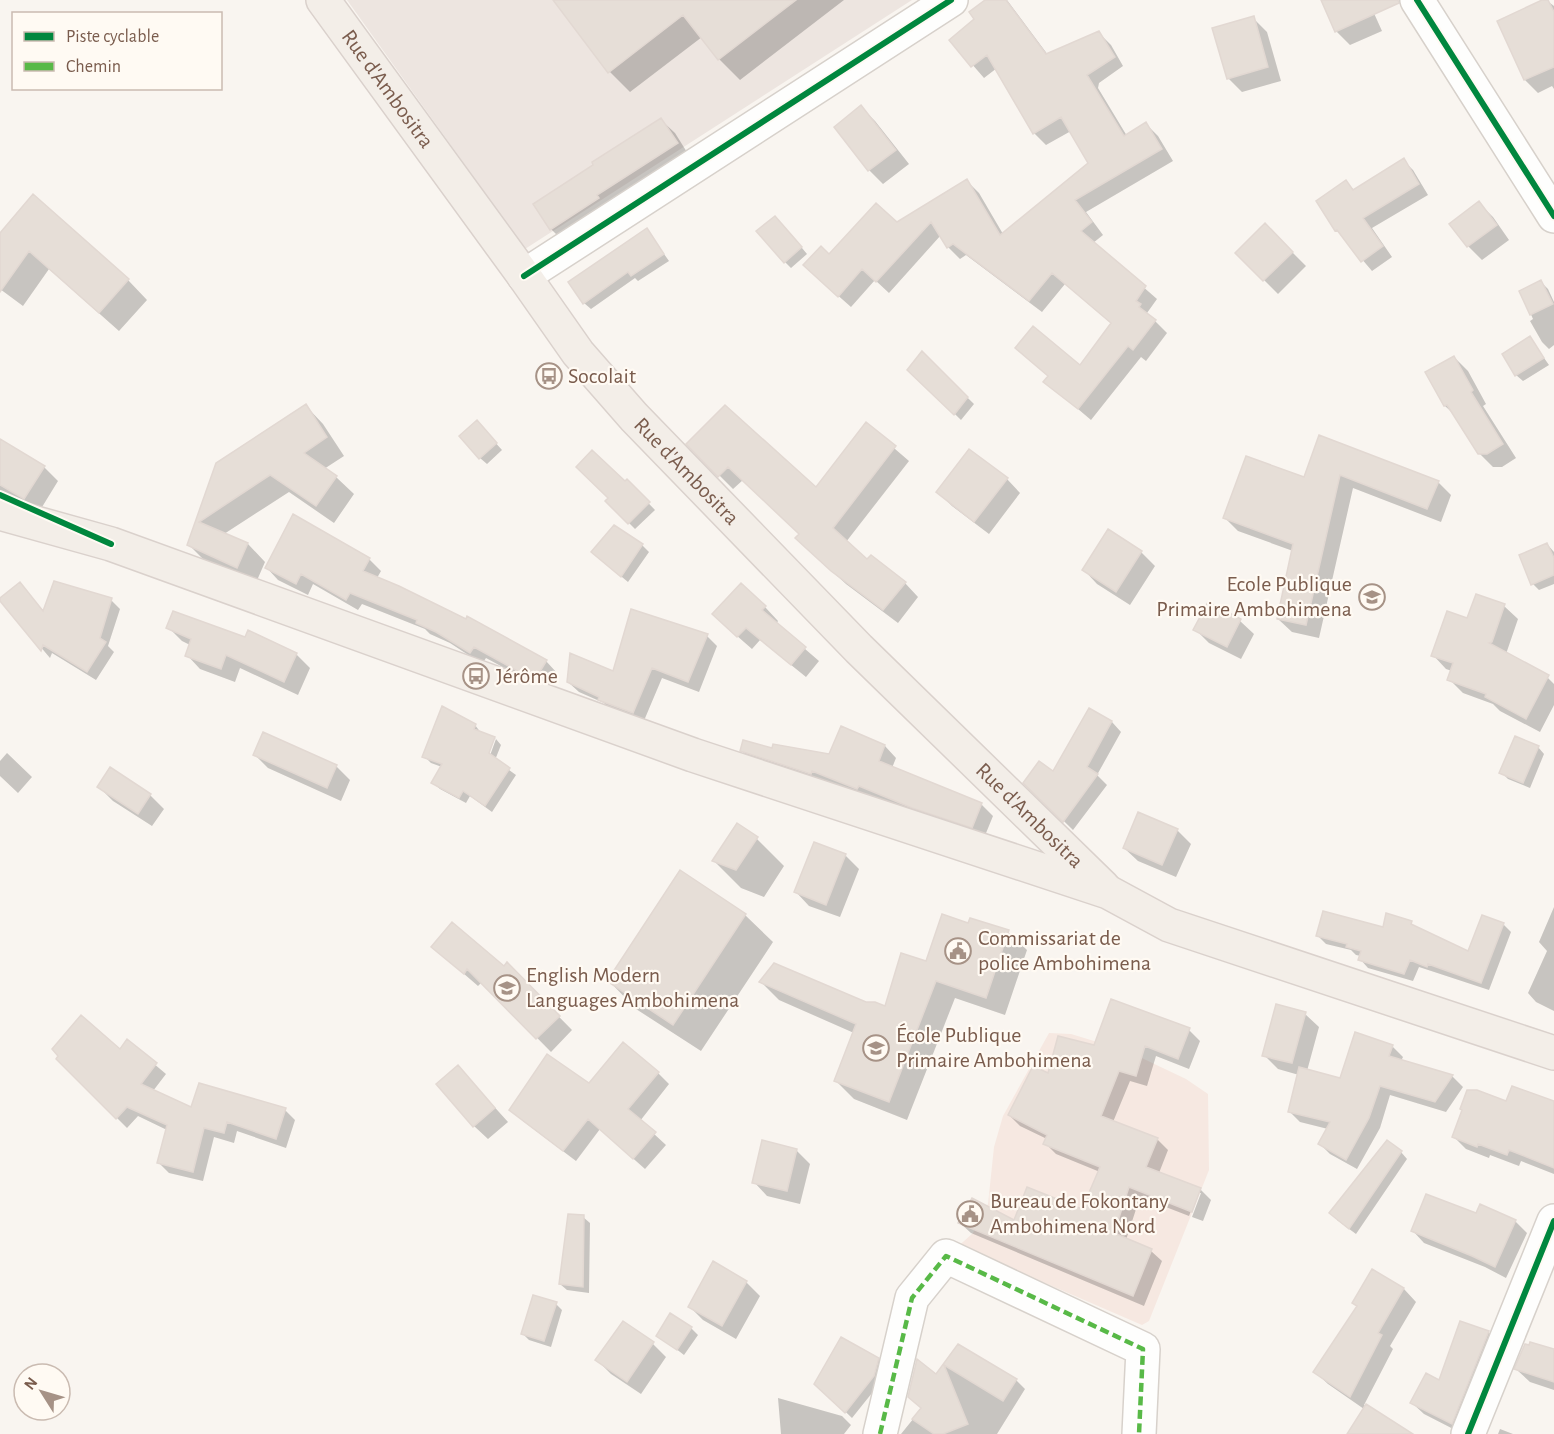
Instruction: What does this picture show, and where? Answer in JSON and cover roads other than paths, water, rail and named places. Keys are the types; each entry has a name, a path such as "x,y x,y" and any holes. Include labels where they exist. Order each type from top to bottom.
{"main road":[{"name":"Rue d'Ambositra","path":"323,0 578,353 634,417 859,649 1108,892"},
{"path":"0,513 111,544 693,755 1108,892 1169,925 1554,1053"}],"street":[{"path":"524,276 951,0"},
{"path":"1417,0 1554,216"},
{"path":"0,495 111,544"},
{"path":"1468,1434 1554,1221"},
{"path":"880,1434 912,1298 946,1256 1143,1349 1139,1434"}],"place":[{"name":"Socolait","path":"549,376"},
{"name":"Ecole Publique Primaire Ambohimena","path":"1372,597"},
{"name":"Jérôme","path":"476,676"},
{"name":"Commissariat de police Ambohimena","path":"958,951"},
{"name":"English Modern Languages Ambohimena","path":"507,988"},
{"name":"École Publique Primaire Ambohimena","path":"876,1048"},
{"name":"Bureau de Fokontany Ambohimena Nord","path":"970,1214"}]}
